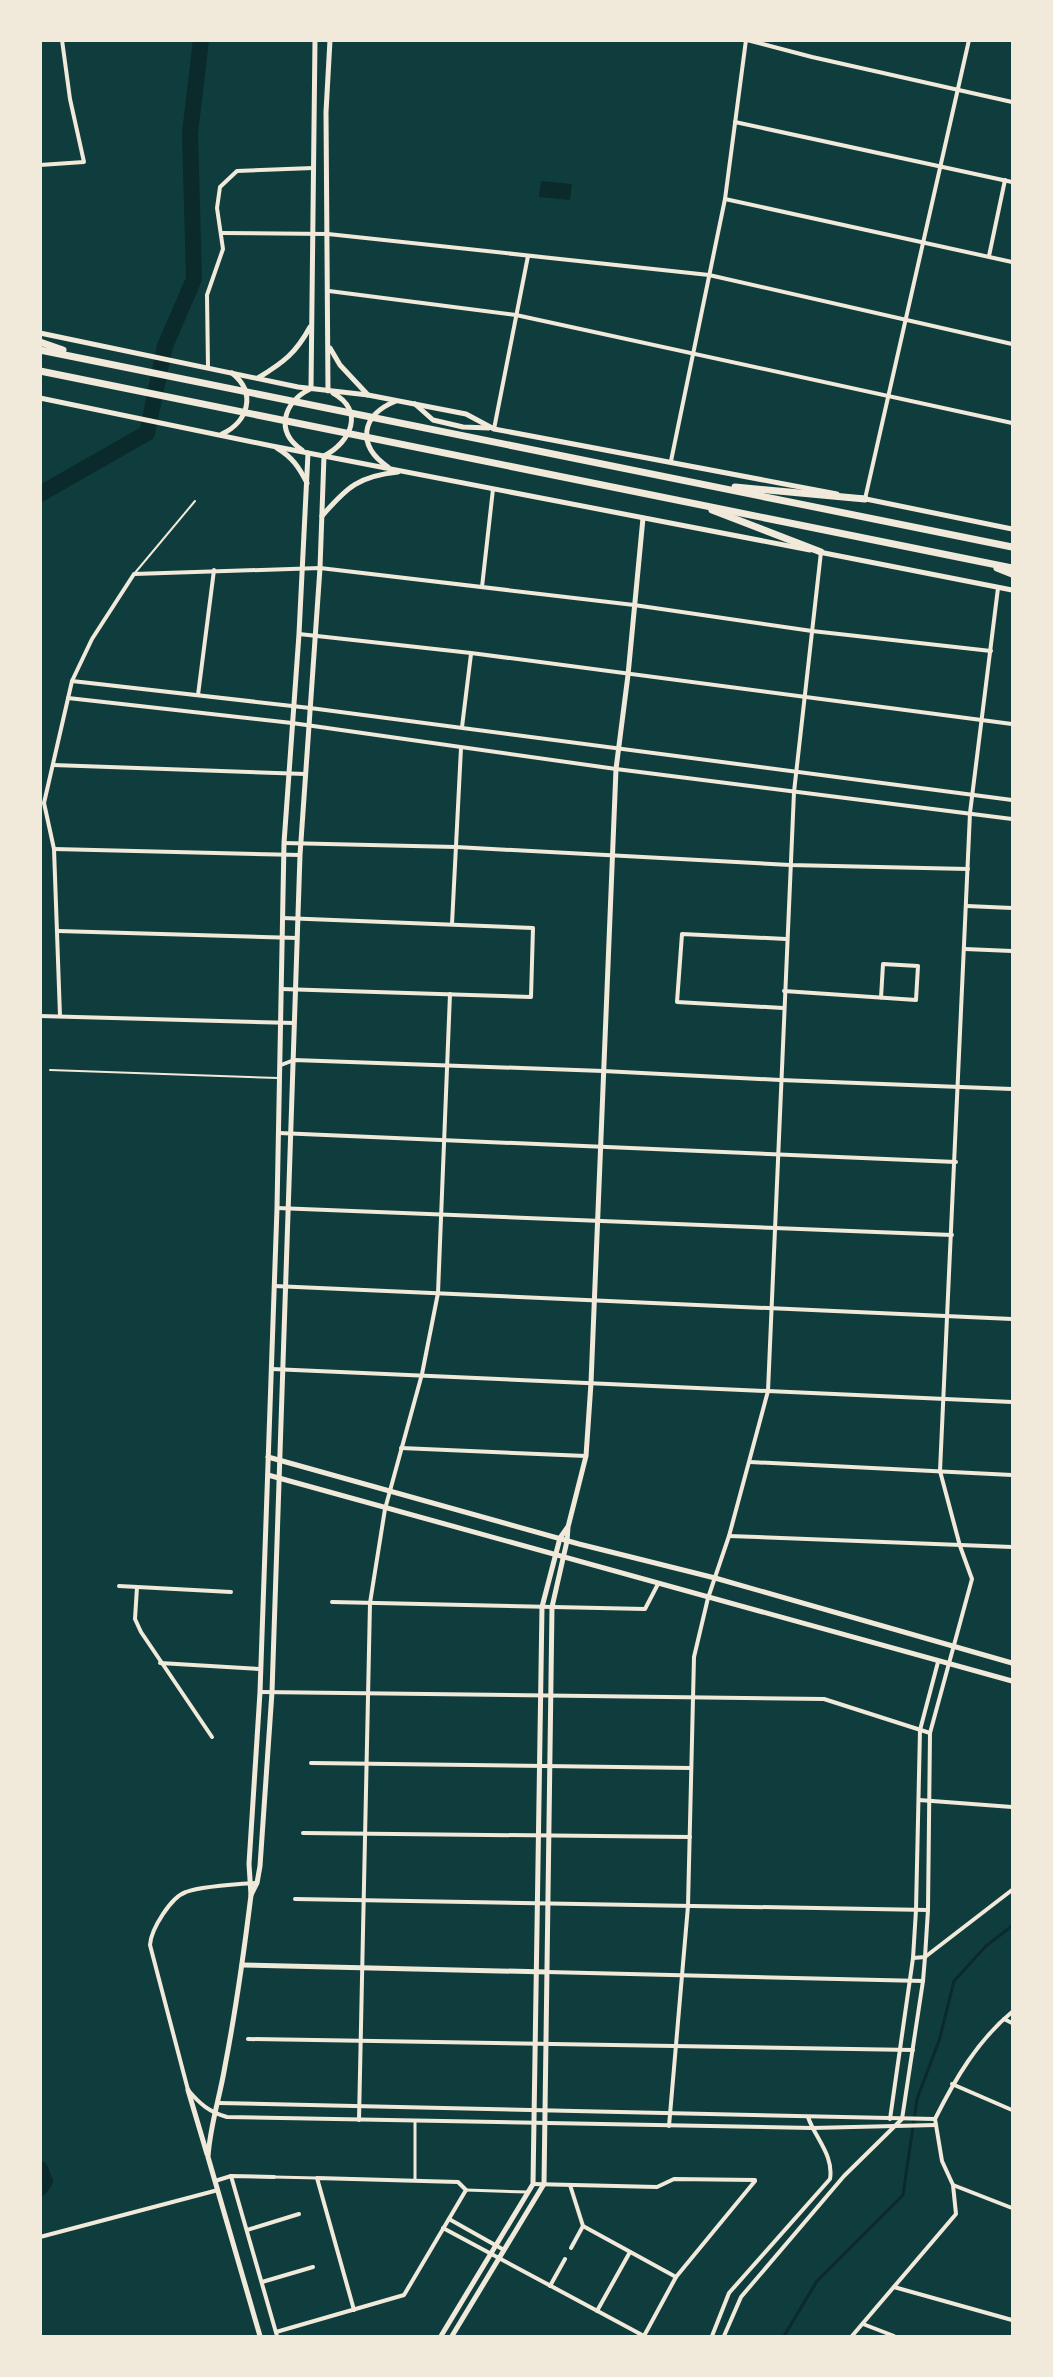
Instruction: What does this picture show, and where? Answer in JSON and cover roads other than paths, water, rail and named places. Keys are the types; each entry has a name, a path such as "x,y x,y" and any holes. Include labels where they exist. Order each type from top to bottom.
{"highway":[{"path":"40,342 88,359"},
{"path":"40,350 1012,547"},
{"path":"40,371 1012,568"},
{"path":"697,483 865,499"},
{"path":"693,502 820,552"},
{"path":"969,559 1012,574"}],"street":[{"path":"40,165 84,162 70,99 62,40"},
{"path":"311,388 315,40"},
{"path":"328,391 327,87 330,40"},
{"path":"671,461 725,199 746,40 1012,102"},
{"path":"865,499 969,40"},
{"path":"313,86 327,87"},
{"path":"735,122 1012,182"},
{"path":"208,368 207,295 223,249 217,208 220,187 237,171 313,168"},
{"path":"989,256 1005,180"},
{"path":"725,199 1012,262"},
{"path":"221,233 328,234 710,275 1012,344"},
{"path":"494,429 528,256"},
{"path":"329,291 516,315 1012,423"},
{"path":"257,378 299,348 311,325"},
{"path":"40,333 257,378 328,391 398,400 466,414 494,429"},
{"path":"329,346 340,365 368,396"},
{"path":"220,435 238,424 246,412 247,404 243,384 228,372"},
{"path":"308,453 298,448 291,440 286,430 285,419 293,400 311,388"},
{"path":"324,456 342,444 350,431 351,423 346,404 335,393 328,391"},
{"path":"40,398 308,453 1012,590"},
{"path":"390,469 369,450 366,439 367,429 377,411 398,400"},
{"path":"414,404 433,420 463,427 494,429 671,461 1012,529"},
{"path":"273,446 289,455 299,467 308,485"},
{"path":"251,1895 249,1884 260,1692 277,1208 284,843 299,634 308,453"},
{"path":"208,2157 210,2130 219,2103 242,1965 251,1895 256,1883 272,1692 300,843 320,568 324,456"},
{"path":"322,516 355,483 375,474 402,471"},
{"path":"482,587 493,489"},
{"path":"452,2337 544,2184 552,1607 568,1527 586,1456 591,1383 616,769 644,518"},
{"path":"669,2126 688,1906 694,1657 708,1598 729,1536 768,1391 789,865 794,792 820,552"},
{"path":"60,1016 54,849 44,802 72,681 92,639 134,574 320,568 634,605 812,631 991,651"},
{"path":"198,695 214,570"},
{"path":"724,2337 741,2297 844,2176 902,2119 913,2050 923,1981 928,1910 930,1733 972,1579 960,1546 940,1471 956,1162 970,813 998,587"},
{"path":"299,634 471,653 1012,724"},
{"path":"462,727 471,653"},
{"path":"72,681 462,727 1012,800"},
{"path":"68,698 308,725 616,769 1012,819"},
{"path":"452,924 460,748"},
{"path":"52,765 305,774"},
{"path":"284,843 456,848 789,865 968,870"},
{"path":"54,849 300,855"},
{"path":"967,906 1012,908"},
{"path":"281,989 531,997 533,928 283,918"},
{"path":"58,931 297,938"},
{"path":"783,1008 677,1002 682,934 786,939"},
{"path":"965,949 1012,951"},
{"path":"784,991 881,998 916,1000 918,966 883,964 881,998"},
{"path":"359,2120 370,1603 385,1509 422,1374 438,1293 450,994"},
{"path":"40,1016 294,1023"},
{"path":"281,1065 294,1060 447,1065 1012,1089"},
{"path":"279,1133 956,1162"},
{"path":"277,1208 952,1234"},
{"path":"273,1286 1012,1319"},
{"path":"271,1369 1012,1402"},
{"path":"401,1448 586,1456"},
{"path":"268,1457 567,1541 715,1578 1012,1663"},
{"path":"750,1462 1012,1475"},
{"path":"268,1475 1012,1682"},
{"path":"441,2337 534,2184 542,1607 554,1555 560,1538 568,1527"},
{"path":"729,1536 1012,1547"},
{"path":"332,1602 645,1609 658,1584"},
{"path":"119,1586 231,1592"},
{"path":"137,1587 135,1619 160,1663 212,1737"},
{"path":"260,1658 273,1659"},
{"path":"890,2119 913,1958 920,1730 938,1662"},
{"path":"160,1663 260,1669"},
{"path":"260,1692 824,1699 930,1733"},
{"path":"311,1763 691,1768"},
{"path":"919,1800 1012,1807"},
{"path":"252,1829 262,1831"},
{"path":"303,1833 690,1837"},
{"path":"256,1883 184,1892 158,1918 150,1938 150,1945 188,2090 260,2337"},
{"path":"913,1958 925,1957 1012,1890"},
{"path":"295,1899 928,1910"},
{"path":"242,1965 923,1981"},
{"path":"852,2337 956,2214 953,2185 942,2161 935,2119 952,2084 976,2050 1012,2012"},
{"path":"1004,2019 1012,2023"},
{"path":"248,2039 913,2050"},
{"path":"952,2084 1012,2110"},
{"path":"188,2090 201,2105 227,2117 812,2128 936,2125"},
{"path":"219,2103 935,2119"},
{"path":"712,2337 729,2293 829,2182 831,2176 826,2150 808,2117"},
{"path":"415,2121 415,2181"},
{"path":"215,2181 231,2176 458,2182 466,2190 528,2192"},
{"path":"231,2176 276,2334 404,2295 466,2190"},
{"path":"317,2178 354,2310"},
{"path":"443,2228 644,2337 676,2277 755,2180 674,2179 657,2187 534,2184"},
{"path":"570,2184 584,2226 676,2277"},
{"path":"953,2185 1012,2208"},
{"path":"40,2237 218,2190"},
{"path":"247,2230 299,2214"},
{"path":"449,2219 505,2250"},
{"path":"571,2247 584,2226"},
{"path":"597,2311 630,2252"},
{"path":"550,2286 565,2259"},
{"path":"262,2282 313,2267"},
{"path":"894,2287 1012,2320"},
{"path":"863,2324 894,2337"}],"lane":[{"path":"134,574 195,501"},
{"path":"50,1070 280,1078"}],"water":[{"path":"541,181 572,184 570,200 539,197"}],"waterway":[{"path":"40,494 147,433 165,346 194,279 190,133 201,40"},
{"path":"784,2336 817,2281 903,2195 917,2099 939,2041 954,1981 986,1946 1012,1926"},
{"path":"40,2169 45,2181 40,2188"}]}
